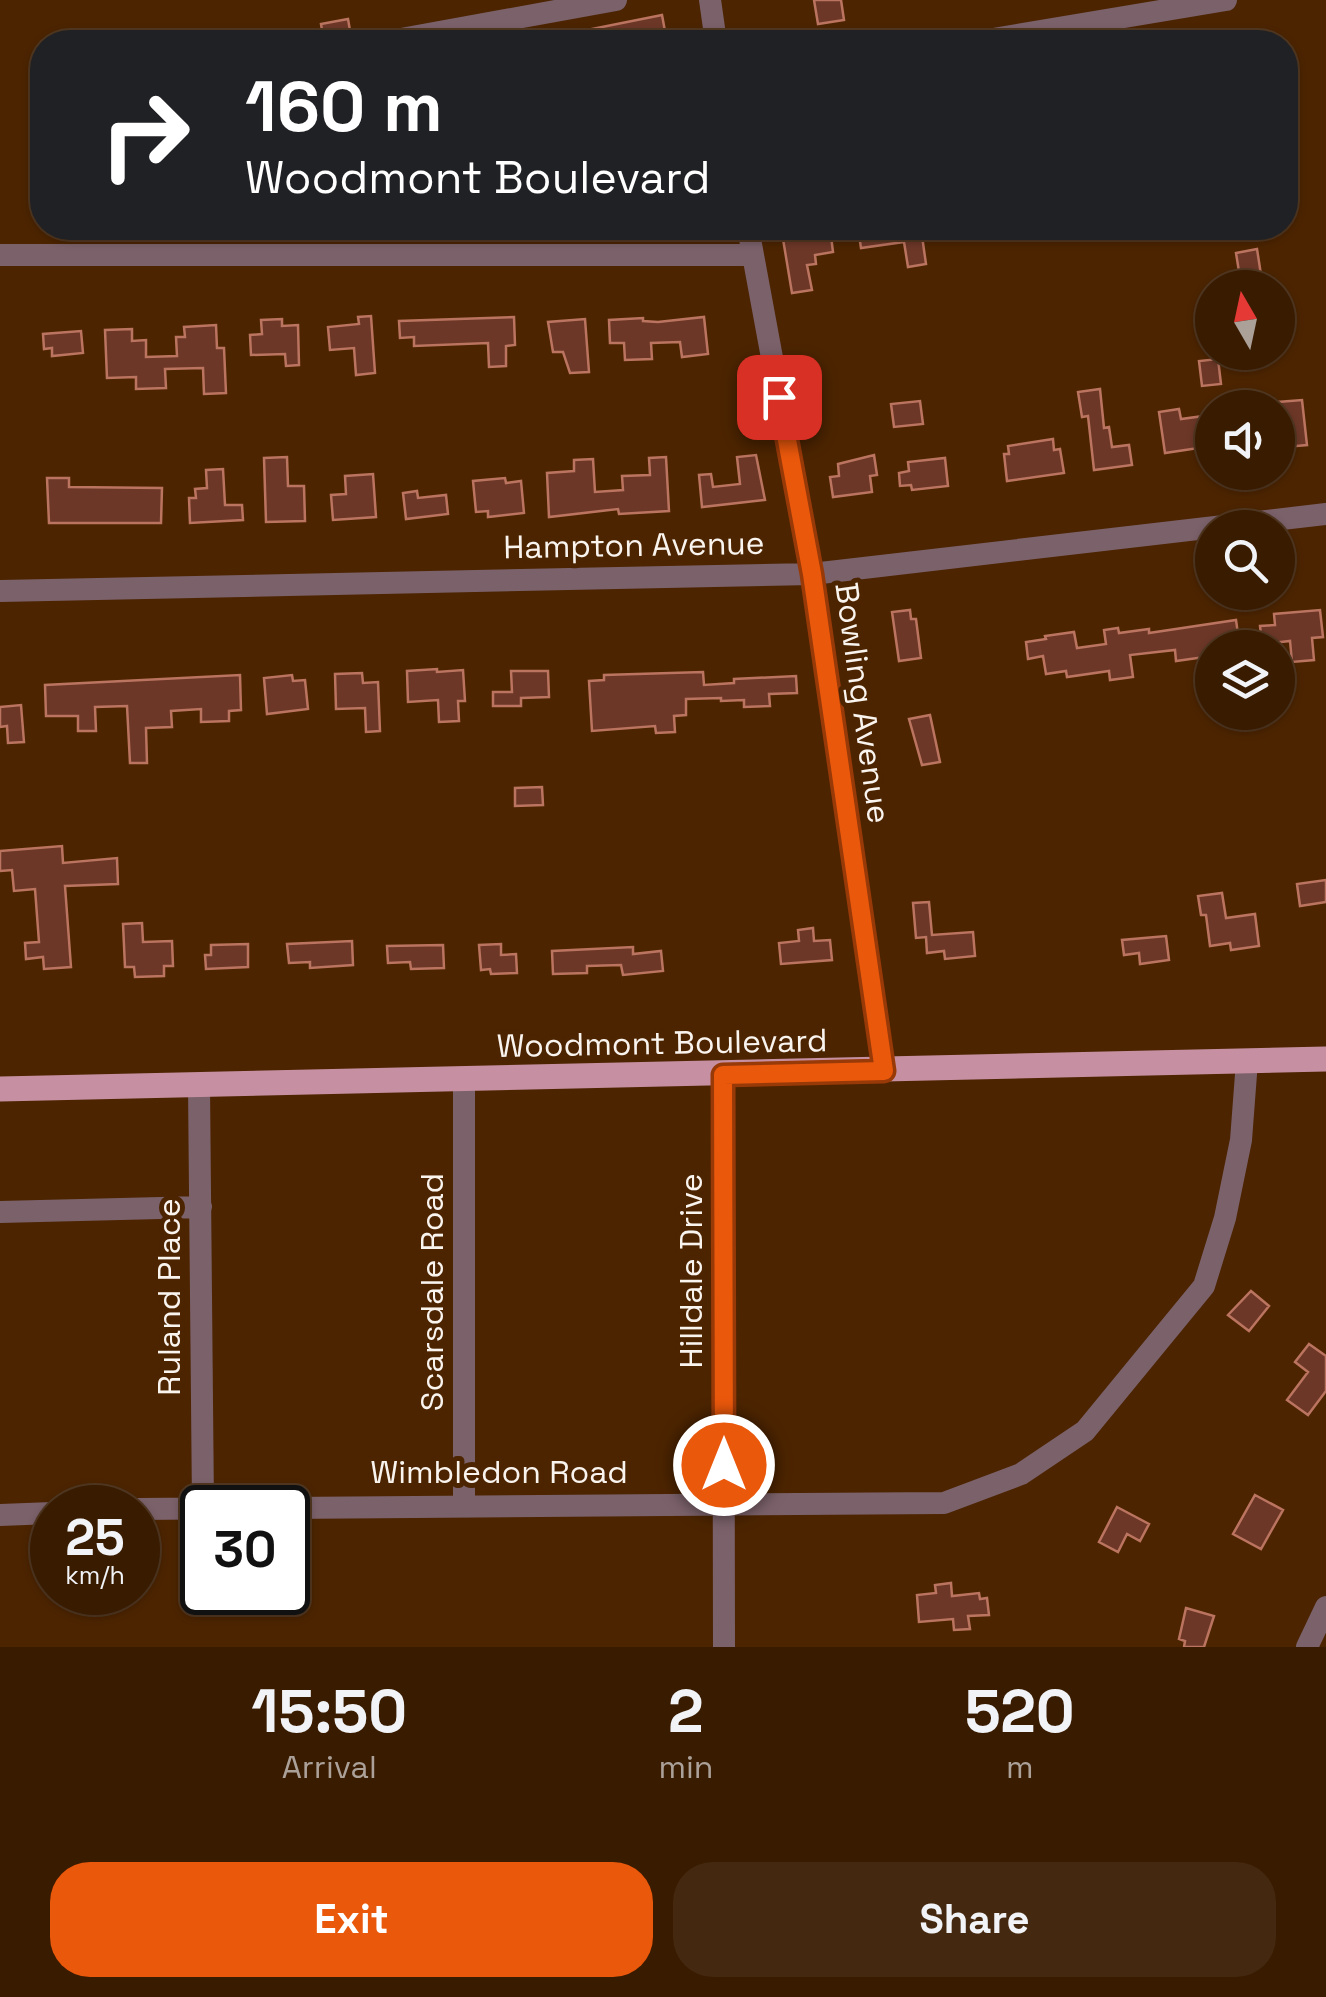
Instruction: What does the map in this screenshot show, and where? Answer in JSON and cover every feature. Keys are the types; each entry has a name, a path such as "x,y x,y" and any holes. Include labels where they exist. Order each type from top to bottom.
{"main road":[{"name":"Woodmont Boulevard","path":"0,1089 1326,1059"}],"street":[{"path":"451,30 616,0"},
{"path":"710,0 714,30"},
{"path":"1020,30 1091,11 1226,0"},
{"name":"Bowling Avenue","path":"750,240 812,574 884,1071"},
{"path":"0,255 753,256"},
{"name":"Hampton Avenue","path":"0,590 812,574 1326,514"},
{"name":"Wimbledon Road","path":"310,1506 944,1503 1021,1474 1085,1431 1204,1286 1225,1218 1241,1140 1247,1061"},
{"name":"Hilldale Drive","path":"723,1075 724,1647"},
{"name":"Scarsdale Road","path":"464,1079 464,1504"},
{"name":"Ruland Place","path":"199,1086 203,1485"},
{"path":"0,1212 200,1207"},
{"path":"0,1514 30,1513"},
{"path":"1307,1647 1326,1607"}],"building":[{"path":"814,0 841,0 844,20 818,24"},
{"path":"662,15 665,30 587,30"},
{"path":"348,19 350,30 322,30 321,24"},
{"path":"783,240 832,240 833,252 815,255 816,264 807,265 812,290 792,293"},
{"path":"860,240 923,240 926,264 908,267 904,242 861,248"},
{"path":"1257,249 1260,270 1239,270 1236,253"},
{"path":"371,316 375,373 356,375 354,348 330,350 328,327 359,324 358,317"},
{"path":"514,317 515,345 506,346 506,366 489,367 488,343 414,346 414,337 400,338 399,321"},
{"path":"704,317 708,354 682,357 680,342 651,343 652,359 625,360 624,343 610,343 609,320 643,318 658,322"},
{"path":"282,319 282,326 298,325 299,365 286,366 285,354 251,355 250,335 262,334 261,320"},
{"path":"585,319 589,372 570,373 563,352 553,352 548,322"},
{"path":"216,325 217,348 224,348 226,393 204,394 203,368 165,369 166,388 136,389 136,377 107,378 105,330 132,329 132,341 146,340 146,357 177,356 176,337 185,337 184,327"},
{"path":"81,331 83,353 52,356 52,348 44,349 43,334"},
{"path":"1200,370 1219,370 1221,384 1202,386"},
{"path":"1100,389 1104,428 1109,427 1112,447 1129,445 1132,465 1094,470 1088,416 1082,417 1078,392"},
{"path":"1302,400 1307,445 1295,446 1295,401"},
{"path":"920,401 923,424 894,427 891,404"},
{"path":"1179,409 1181,419 1195,417 1195,449 1165,453 1159,412"},
{"path":"1053,439 1054,450 1060,449 1064,473 1007,481 1004,454 1009,454 1008,446"},
{"path":"756,455 765,500 702,507 699,475 711,474 713,487 740,484 737,457"},
{"path":"874,455 877,475 870,476 872,492 833,497 830,477 839,476 838,464"},
{"path":"287,457 288,486 304,486 305,521 266,522 264,458"},
{"path":"666,457 669,511 619,514 618,509 549,517 547,473 574,471 574,460 593,459 595,492 623,490 622,476 650,475 649,458"},
{"path":"945,458 948,486 912,490 911,485 900,486 899,473 909,471 908,462"},
{"path":"223,469 225,505 242,505 243,520 190,523 189,498 196,498 195,489 207,488 206,470"},
{"path":"373,474 376,517 333,520 331,495 346,494 345,476"},
{"path":"47,478 69,478 69,487 162,488 161,523 49,523"},
{"path":"505,478 506,483 521,481 524,513 488,517 488,511 476,512 473,481"},
{"path":"417,491 418,498 446,495 448,514 406,519 403,493"},
{"path":"910,610 911,619 916,619 921,658 899,661 892,612"},
{"path":"1320,610 1323,637 1312,638 1314,660 1295,662 1295,630 1260,630 1260,626 1275,625 1274,614"},
{"path":"1236,620 1237,630 1195,630 1195,658 1176,661 1175,650 1130,655 1133,677 1110,680 1109,671 1067,677 1066,671 1046,674 1043,656 1028,659 1026,642 1046,639 1045,636 1074,632 1077,648 1106,644 1104,630 1118,628 1119,633 1149,629 1149,633"},
{"path":"463,670 465,701 458,701 459,721 439,722 438,700 408,702 407,671"},
{"path":"511,671 548,671 549,697 521,698 521,706 493,706 493,692 512,692"},
{"path":"703,672 704,685 734,683 734,679 796,676 797,693 769,694 770,706 744,707 744,700 721,698 686,699 686,715 674,716 675,732 656,733 655,726 592,731 589,681 604,680 604,675"},
{"path":"362,673 363,683 378,682 380,731 366,732 365,708 336,709 335,674"},
{"path":"240,675 241,710 229,711 229,721 201,722 201,709 171,711 172,727 146,728 147,763 130,763 127,706 95,707 96,731 78,731 78,716 46,716 45,685"},
{"path":"292,675 293,681 305,680 308,709 267,714 264,678"},
{"path":"21,705 24,742 8,743 7,726 0,727 0,707"},
{"path":"930,715 940,762 922,765 909,719"},
{"path":"542,787 543,805 515,806 515,788"},
{"path":"62,846 63,863 117,858 118,884 65,886 71,967 44,969 43,957 26,959 25,943 39,942 35,889 14,891 12,870 0,871 0,851"},
{"path":"1326,880 1326,902 1300,906 1297,884"},
{"path":"1222,893 1226,918 1255,914 1259,946 1231,950 1230,943 1210,946 1206,915 1201,915 1198,896"},
{"path":"929,902 932,935 973,932 975,956 945,959 944,951 927,953 926,937 916,938 913,903"},
{"path":"142,923 143,942 172,941 173,966 164,966 164,976 135,977 134,967 125,967 123,924"},
{"path":"813,928 814,941 830,940 832,960 781,964 779,943 799,941 798,930"},
{"path":"1166,936 1169,960 1140,964 1139,953 1124,955 1122,940"},
{"path":"352,941 353,965 310,968 310,962 289,963 287,944"},
{"path":"248,944 248,967 206,969 205,955 211,955 211,945"},
{"path":"501,944 501,955 516,954 517,973 491,974 490,969 481,970 479,945"},
{"path":"443,945 444,968 411,969 410,962 388,963 387,946"},
{"path":"633,947 633,954 661,951 663,971 623,975 621,965 587,966 587,973 553,974 552,951"},
{"path":"1251,1291 1269,1306 1249,1331 1228,1315"},
{"path":"1309,1344 1326,1356 1326,1391 1308,1415 1287,1400 1308,1372 1295,1362"},
{"path":"1255,1495 1283,1510 1261,1549 1233,1534"},
{"path":"1117,1507 1149,1524 1140,1541 1127,1534 1118,1552 1099,1542"},
{"path":"951,1583 952,1596 979,1593 980,1599 987,1598 989,1615 968,1616 970,1629 954,1630 953,1619 919,1622 917,1595 936,1593 935,1585"},
{"path":"1186,1608 1214,1616 1204,1647 1184,1647 1185,1641 1179,1639"}],"route":[{"path":"724,1465 723,1075 884,1071 812,574 779,397"}]}
